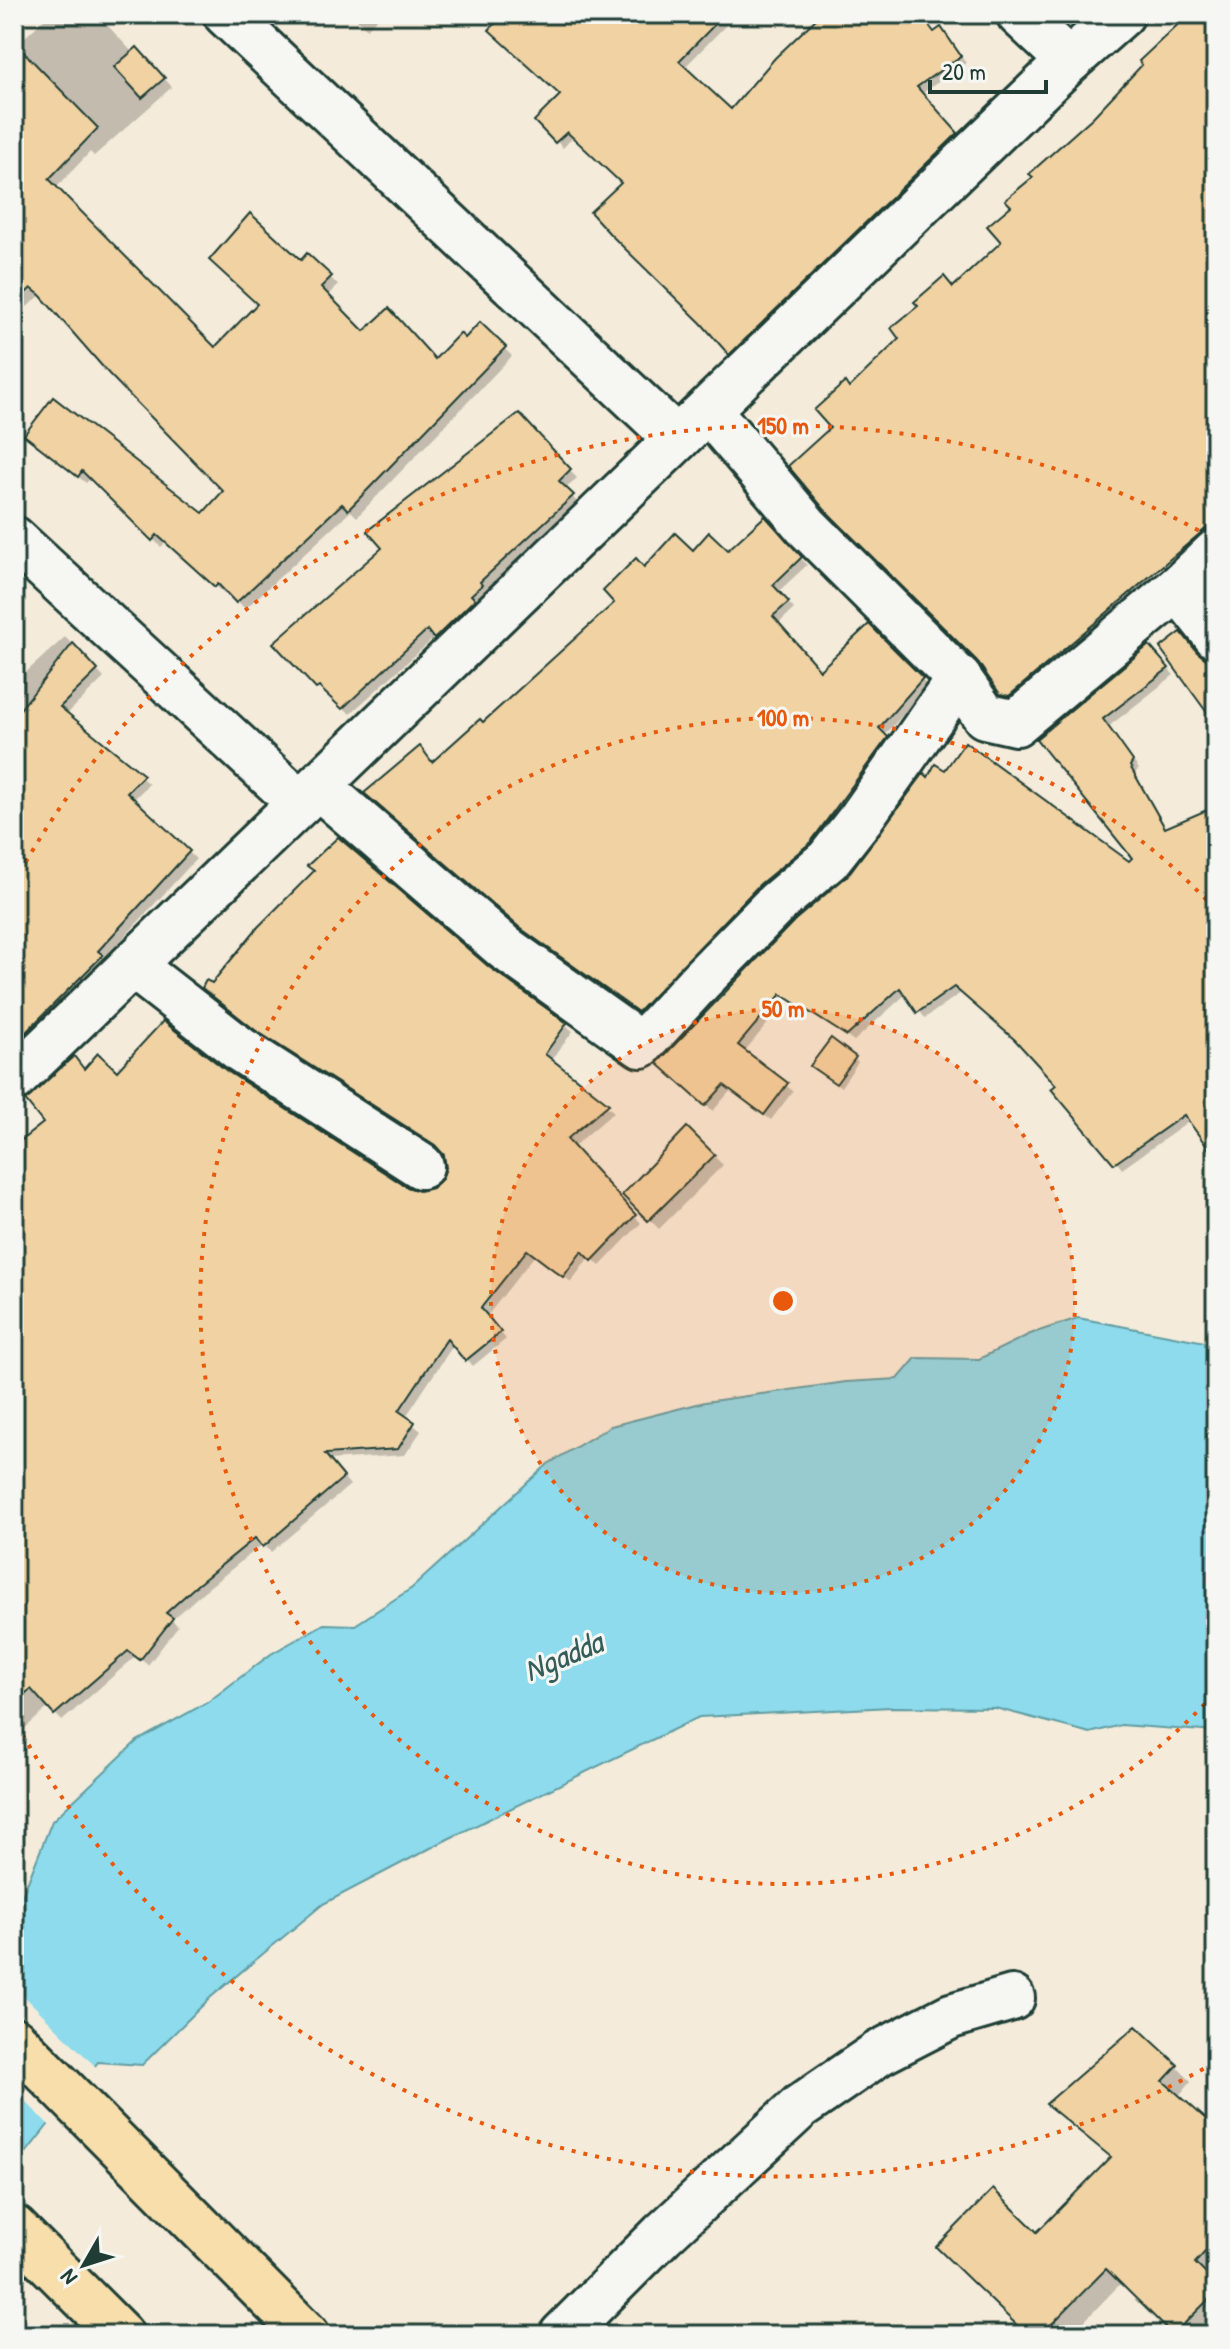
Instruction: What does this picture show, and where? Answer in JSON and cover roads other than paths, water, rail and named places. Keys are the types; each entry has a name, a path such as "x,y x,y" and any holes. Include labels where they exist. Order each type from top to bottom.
{"main road":[{"path":"14,2040 307,2335"},
{"path":"14,2228 119,2333"}],"street":[{"path":"226,14 806,526 959,679 985,716 1016,723 1178,588 1216,552"},
{"path":"1019,14 1069,61"},
{"path":"14,1079 1069,61 1122,14"},
{"path":"14,539 309,794 505,948 641,1045 778,902 828,860 959,679"},
{"path":"1178,588 1216,636"},
{"path":"132,965 241,1050 421,1166"},
{"path":"562,2335 663,2234 800,2107 879,2053 951,2016 1012,1998"}],"water":[{"name":"Ngadda","path":"1078,1318 1216,1344 1216,1732 1121,1725 1090,1733 995,1708 891,1707 699,1717 448,1839 323,1904 211,1997 142,2065 98,2062 14,2168 14,1917 52,1821 137,1741 208,1702 271,1654 324,1624 355,1625 412,1588 548,1464 611,1426 705,1402 846,1382 898,1379 916,1358 979,1359 1030,1334"}]}
